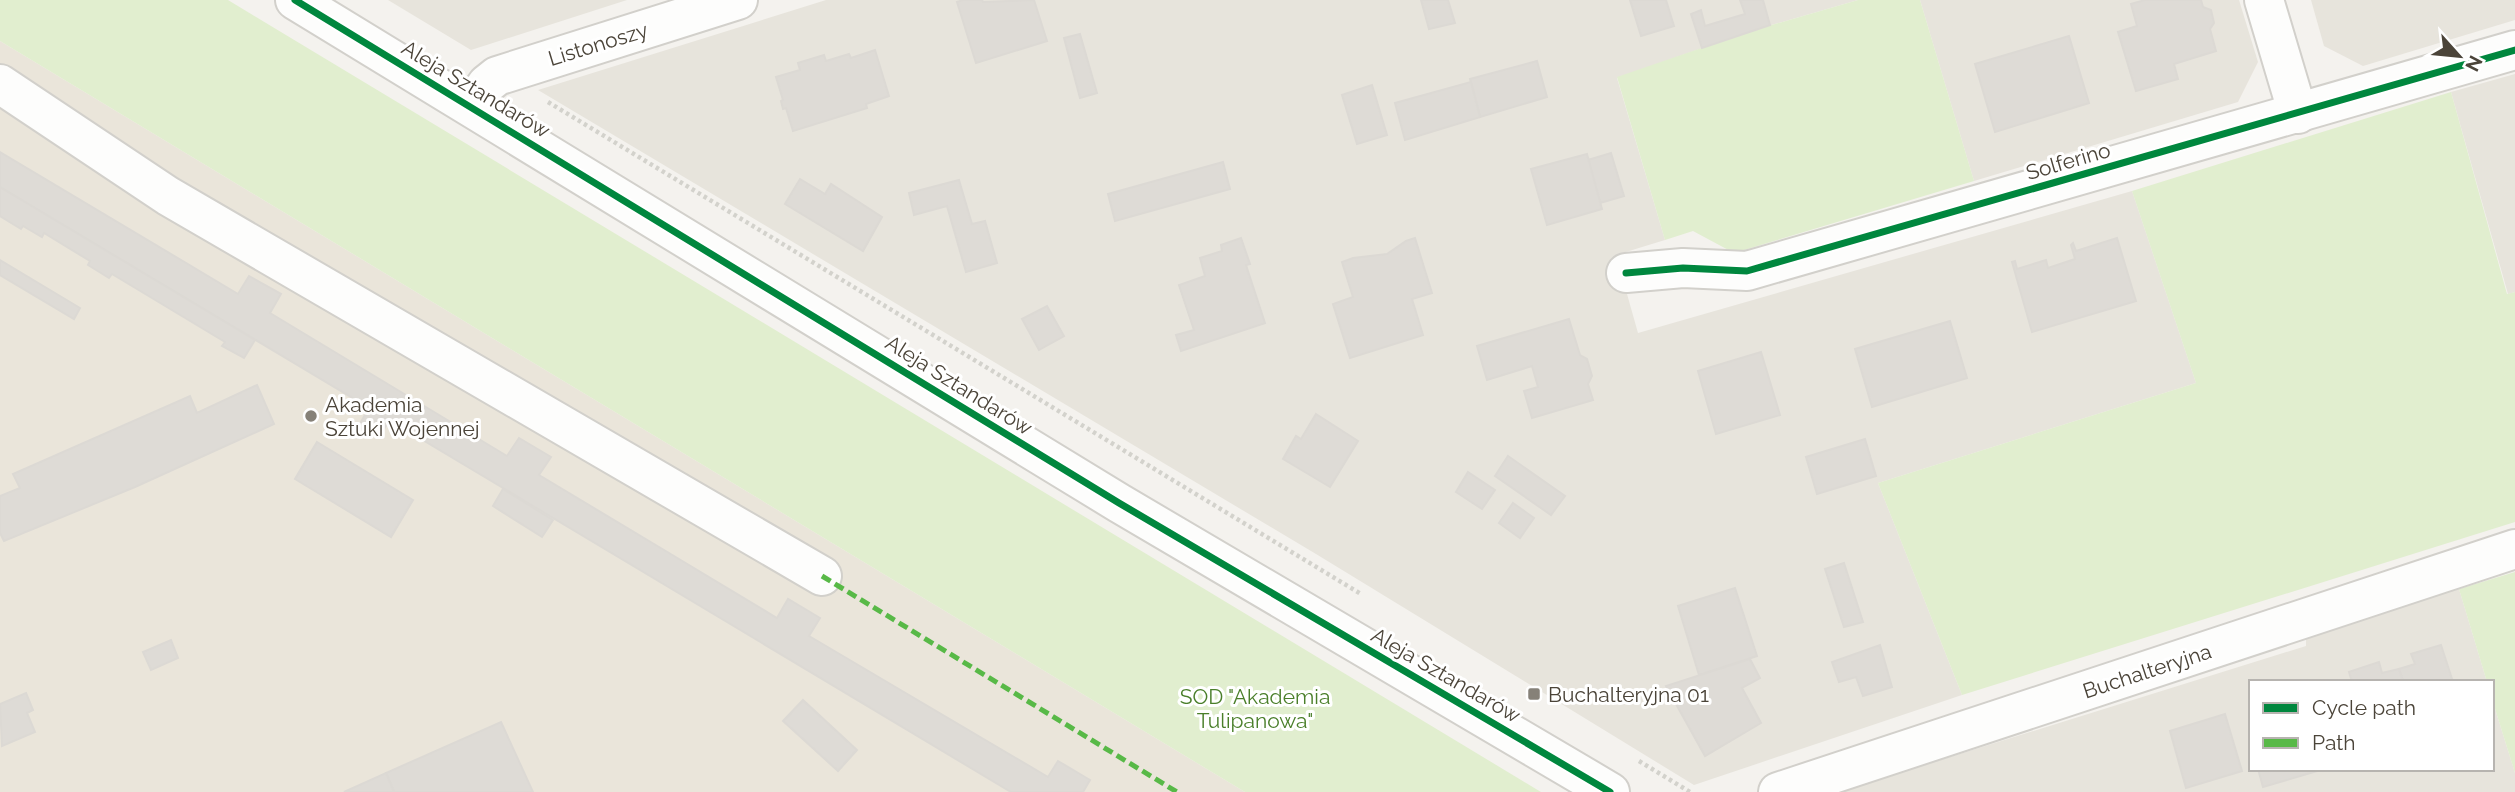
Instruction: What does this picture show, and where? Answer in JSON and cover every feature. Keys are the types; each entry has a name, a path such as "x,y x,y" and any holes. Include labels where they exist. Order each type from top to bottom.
{"street":[{"name":"Aleja Sztandarów","path":"295,0 1119,503 1610,792"},
{"name":"Listonoszy","path":"471,106 487,84 503,74 738,0"},
{"path":"2264,0 2298,114"},
{"name":"Solferino","path":"1626,273 1683,268 1747,271 2515,50"},
{"path":"0,84 168,196 822,576"},
{"name":"Buchalteryjna","path":"1778,792 2515,550"}],"path":[{"path":"503,74 1370,599"},
{"path":"1631,756 1690,792"}],"shaded area":[{"path":"388,0 627,0 471,50"},
{"path":"826,0 1858,0 1751,31 1617,78 1665,240 1616,255 1638,333 2132,191 2196,383 1878,483 1962,695 1694,785 1316,554 538,90"},
{"path":"1920,0 2239,0 2258,62 2238,102 1974,181"},
{"path":"2311,0 2515,0 2515,20 2363,66 2324,46"},
{"name":"Akademia Sztuki Wojennej","path":"0,41 1245,792 0,792"},
{"path":"2515,74 2515,292 2508,294 2451,92"},
{"path":"2459,589 2486,680 2249,680 2249,771 2494,771 2494,705 2515,773 2515,792 1838,792 2306,646 2306,633"}],"green space":[{"name":"SOD \"Akademia Tulipanowa\"","path":"0,0 228,0 1541,792 1245,792 0,41"},
{"path":"1858,0 1920,0 1974,181 1734,253 1693,231 1665,240 1617,77 1751,31"},
{"path":"2451,92 2507,294 2515,292 2515,522 1962,695 1878,483 2196,383 2132,191"},
{"path":"2515,572 2515,773 2494,705 2494,680 2486,680 2459,589"}],"building":[{"path":"1034,0 1047,41 976,63 957,2"},
{"path":"1421,0 1448,0 1455,23 1429,29"},
{"path":"1630,0 1666,0 1674,26 1641,36"},
{"path":"1740,0 1763,0 1770,25 1702,48 1691,14 1701,10 1705,26 1745,14"},
{"path":"2145,0 2201,0 2203,7 2211,10 2214,23 2210,29 2216,51 2174,64 2178,79 2136,91 2118,32 2137,26 2131,4"},
{"path":"1080,34 1097,93 1080,98 1064,38"},
{"path":"2069,36 2089,103 1995,132 1975,64"},
{"path":"875,50 889,96 866,104 867,108 793,131 786,108 783,109 776,77 800,70 798,63 824,55 826,61 849,54 851,58"},
{"path":"1537,61 1547,97 1480,117 1470,79"},
{"path":"1471,82 1480,117 1405,140 1395,103"},
{"path":"1372,85 1387,135 1357,144 1342,95"},
{"path":"0,152 238,294 249,276 281,294 270,313 507,456 519,438 551,457 539,475 777,618 788,599 820,618 809,636 1048,777 1058,761 1090,780 1083,792 1011,792 0,187"},
{"path":"1611,153 1624,196 1600,203 1588,160"},
{"path":"1587,154 1602,209 1547,225 1531,169"},
{"path":"1223,162 1230,189 1115,221 1108,194"},
{"path":"800,179 825,194 831,184 882,217 863,251 785,204"},
{"path":"959,180 972,224 985,221 997,263 966,272 947,206 914,215 909,193"},
{"path":"0,187 255,340 244,358 222,346 225,342 112,274 109,278 88,265 90,261 44,233 42,237 23,226 21,229 0,216"},
{"path":"1241,238 1250,264 1246,265 1265,323 1181,351 1176,335 1194,330 1179,285 1205,276 1200,258 1222,251 1221,245"},
{"path":"1415,238 1432,293 1412,299 1423,335 1350,358 1333,304 1353,297 1342,262 1387,254"},
{"path":"2117,238 2136,301 2032,332 2012,262 2015,261 2017,269 2046,260 2048,268 2075,259 2071,245 2073,243 2076,251"},
{"path":"0,260 80,308 74,319 0,275"},
{"path":"1047,306 1064,336 1039,350 1022,319"},
{"path":"1569,319 1580,355 1587,359 1592,376 1588,384 1593,400 1532,418 1524,391 1538,387 1532,366 1487,380 1477,346"},
{"path":"1950,321 1967,378 1872,407 1855,349"},
{"path":"1761,352 1780,415 1716,434 1698,371"},
{"path":"257,385 274,424 135,487 4,541 0,533 0,496 20,488 13,474 190,396 197,413"},
{"path":"369,408 389,421 378,438 358,427"},
{"path":"1316,414 1358,441 1330,487 1283,459 1296,436 1301,439"},
{"path":"1865,439 1876,476 1817,494 1806,457"},
{"path":"317,442 413,500 391,537 295,479"},
{"path":"1508,456 1565,496 1551,515 1495,476"},
{"path":"1468,472 1495,490 1482,509 1456,492"},
{"path":"503,489 553,520 542,537 493,506"},
{"path":"1513,503 1534,518 1520,538 1499,523"},
{"path":"1844,563 1863,622 1844,627 1825,569"},
{"path":"1735,588 1757,656 1699,675 1678,606"},
{"path":"171,640 178,658 151,670 143,652"},
{"path":"1880,645 1892,687 1863,696 1856,677 1839,682 1832,662"},
{"path":"2441,645 2452,680 2402,680 2399,669 2415,664 2411,654"},
{"path":"1750,659 1760,678 1742,688 1761,723 1705,756 1666,686"},
{"path":"2379,662 2382,673 2399,669 2402,680 2351,680 2349,672"},
{"path":"26,693 33,710 27,713 35,732 2,746 0,704"},
{"path":"803,700 857,750 838,771 783,721"},
{"path":"2225,714 2242,771 2186,788 2170,731"},
{"path":"501,722 533,792 394,792 386,773"},
{"path":"2259,771 2317,771 2263,787"},
{"path":"386,773 394,792 344,792"}],"marked path":[{"path":"822,576 1177,792"}],"cycle path":[{"path":"295,0 1119,503 1610,792"},
{"path":"1626,273 1683,268 1747,271 2515,50"}],"place":[{"name":"Akademia Sztuki Wojennej","path":"311,416"},
{"name":"Buchalteryjna 01","path":"1534,694"}]}
